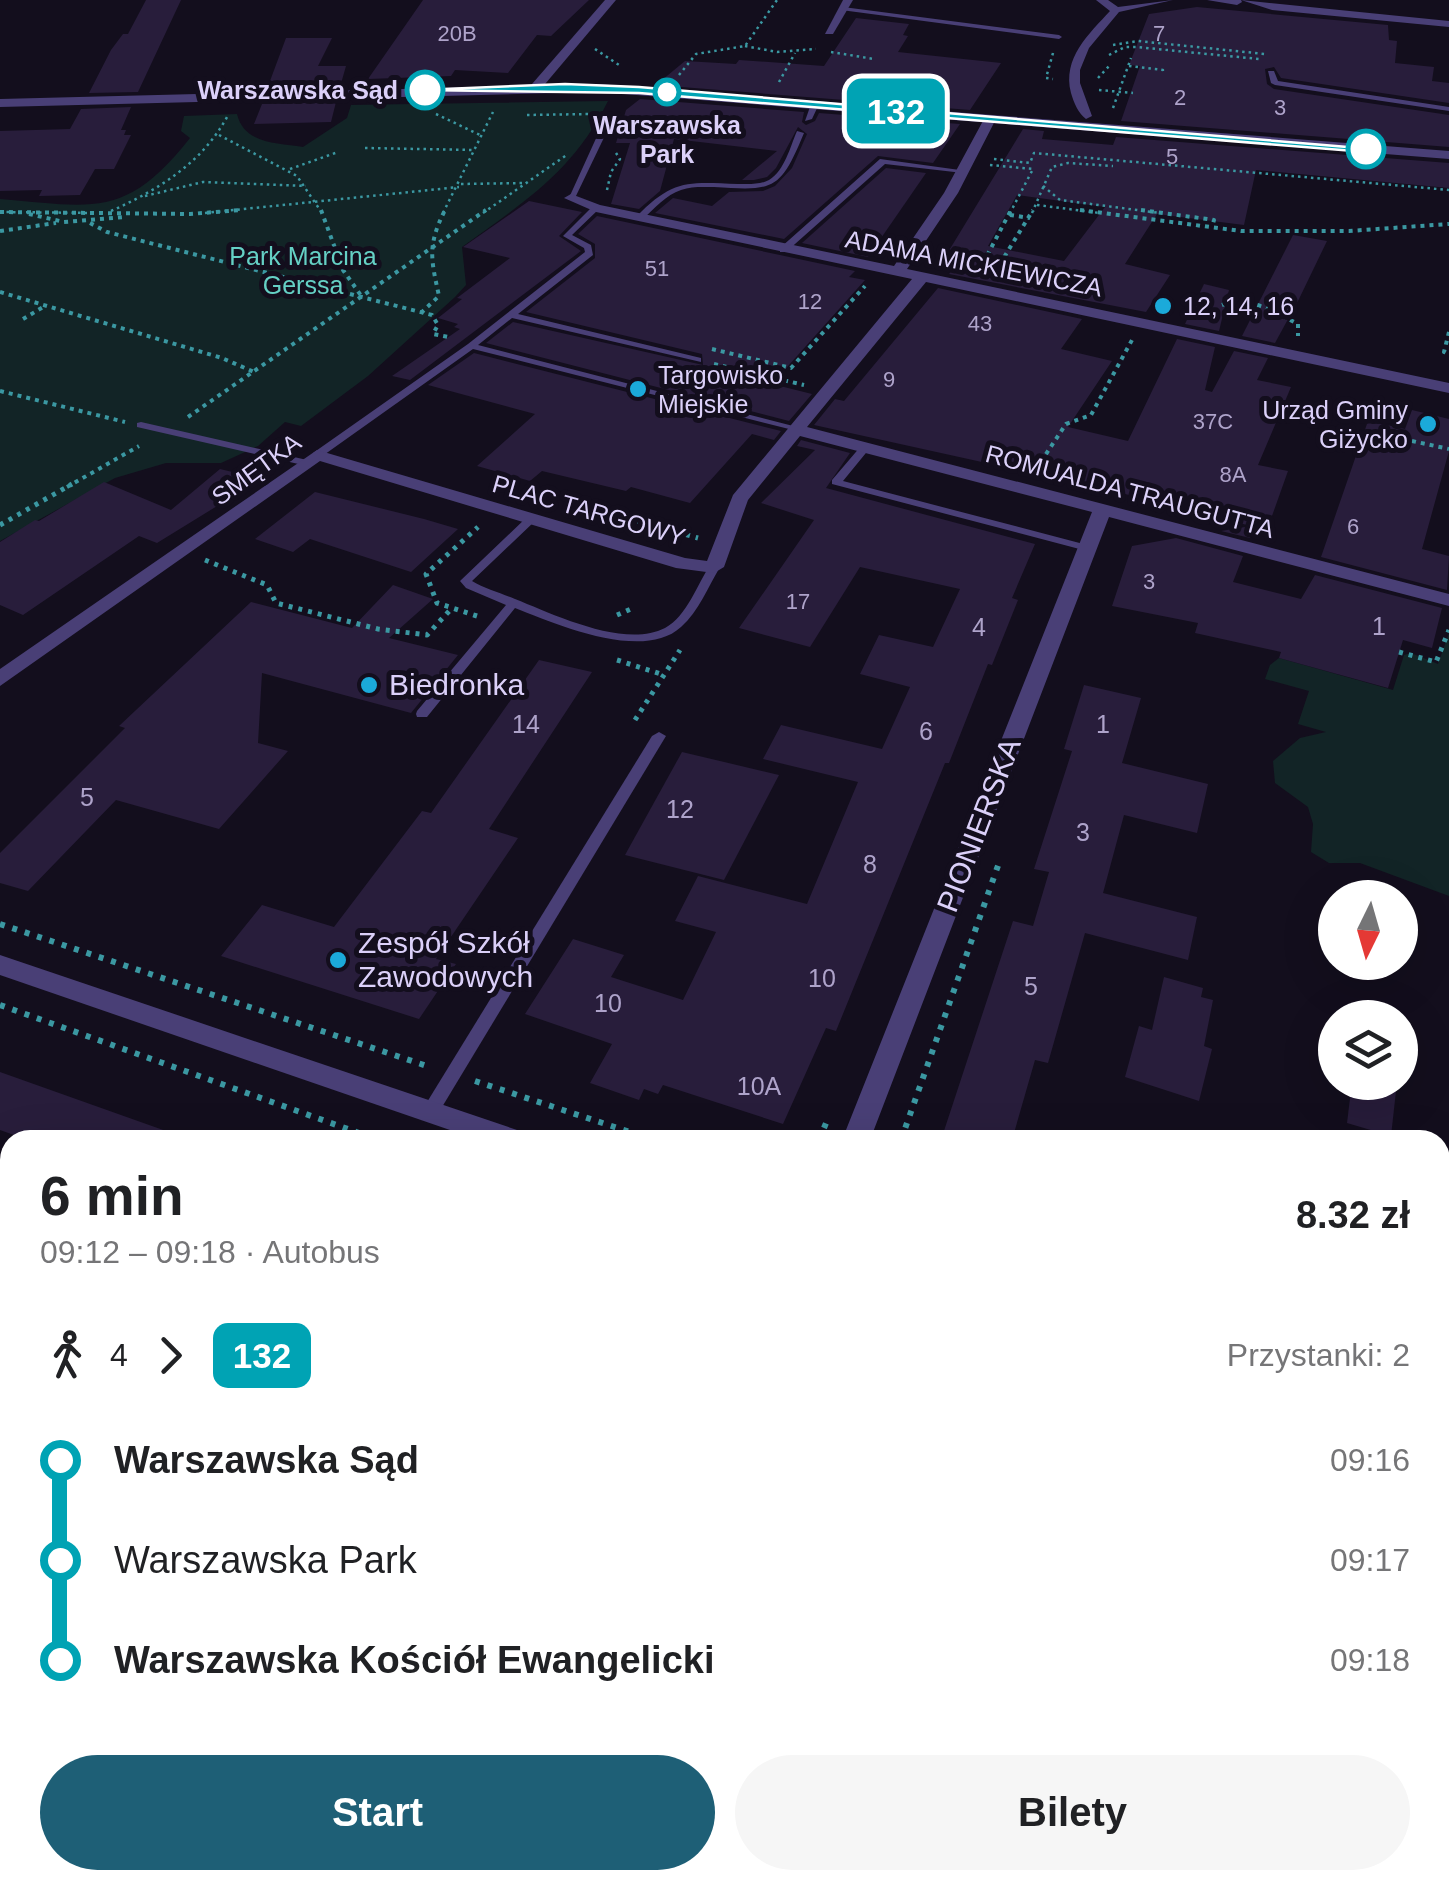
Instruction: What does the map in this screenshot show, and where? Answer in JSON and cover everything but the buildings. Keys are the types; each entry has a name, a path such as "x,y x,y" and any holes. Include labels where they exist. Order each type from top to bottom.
{"street":[{"path":"536,87 611,0"},
{"path":"1100,0 1116,10"},
{"path":"1086,116 1072,90 1070,74 1088,42 1116,10 1168,0"},
{"path":"1212,0 1449,24"},
{"path":"829,32 846,4"},
{"path":"0,103 536,87 639,90 1449,155"},
{"path":"898,273 906,254 922,239 970,167 990,119"},
{"name":"ADAMA MICKIEWICZA","path":"571,198 596,208 783,250 1449,388"},
{"name":"PLAC TARGOWY","path":"312,459 682,564 714,567 739,499 921,278"},
{"name":"ROMUALDA TRAUGUTTA","path":"797,430 1449,600"},
{"name":"SMĘTKA","path":"0,679 312,459"},
{"name":"PIONIERSKA","path":"860,1130 1102,510"},
{"path":"0,966 484,1130"}],"lane":[{"path":"846,4 1059,37"},
{"path":"1270,73 1275,83 1449,109"},
{"path":"808,118 815,104"},
{"name":"ADAMA MICKIEWICZA","path":"571,198 607,124"},
{"path":"640,217 684,186 754,186 772,182 792,158 800,134"},
{"path":"783,250 883,161 970,167"},
{"name":"SMĘTKA","path":"312,459 472,345 590,253 567,236 596,208"},
{"path":"512,315 698,360"},
{"path":"472,345 797,430"},
{"path":"141,425 312,459"},
{"path":"865,448 836,482 1087,548"},
{"path":"531,519 466,582 618,638 649,638 673,628 714,567"},
{"path":"422,714 514,602"},
{"path":"430,1112 659,736"}],"path":[{"path":"745,46 778,0"},
{"path":"822,48 829,32"},
{"path":"1126,42 1267,55 1270,62"},
{"path":"679,76 696,54 745,46 794,53 822,48 874,60"},
{"path":"778,84 794,53"},
{"path":"1131,58 1118,92 1133,93"},
{"path":"1128,68 1162,74"},
{"path":"422,313 440,296 432,238 500,102 500,88"},
{"path":"142,197 219,134 228,112"},
{"path":"219,134 289,169 307,186 334,254 363,298"},
{"path":"364,148 474,150"},
{"path":"0,525 167,430 574,150"},
{"path":"289,169 338,152"},
{"path":"980,157 1030,163 1034,153 1449,190"},
{"path":"1037,205 1034,202 1057,165 1113,166"},
{"path":"970,167 1033,170 976,277"},
{"path":"105,214 142,197 203,182 307,186"},
{"path":"0,212 209,213 460,185 528,184"},
{"path":"1043,186 1060,200 1214,220 1212,227"},
{"path":"1078,210 1082,203"},
{"path":"1037,205 1212,227 1349,231 1449,224"},
{"path":"987,284 1037,205"},
{"path":"1144,218 1147,211"},
{"path":"26,212 62,222"},
{"path":"0,232 136,214"},
{"path":"1010,215 1030,218"},
{"path":"1180,223 1182,216"},
{"path":"90,223 107,232 422,313 437,320 433,334 472,345"},
{"path":"997,240 1014,242"},
{"path":"987,258 1003,260"},
{"path":"782,380 870,281 865,280"},
{"path":"0,292 222,358 255,372"},
{"path":"1222,305 1230,301 1251,303 1298,324 1301,328 1293,346"},
{"path":"22,319 45,306"},
{"path":"1449,332 1444,352 1449,353"},
{"path":"706,348 791,368"},
{"path":"698,360 829,390"},
{"path":"1029,478 1066,424 1091,414 1122,361"},
{"path":"0,391 141,425"},
{"path":"1412,440 1449,449"},
{"path":"214,547 199,557 267,585 276,603 378,629 427,635 452,608"},
{"path":"622,626 617,622 620,610 631,610"},
{"path":"1436,633 1445,636"},
{"path":"1399,652 1436,662 1445,636"},
{"path":"1445,636 1449,657"},
{"path":"635,720 683,644"},
{"path":"904,1130 1000,860"},
{"path":"0,924 623,1130"},
{"path":"0,1005 350,1130"},
{"path":"823,1130 834,1104"}],"green space":[{"name":"Park Marcina Gerssa","path":"608,101 563,167 462,247 466,285 455,297 368,376 301,426 285,422 258,446 221,463 166,463 115,478 0,541 0,199 85,205 127,195 147,183 190,138 181,131 184,116 237,114 254,137 303,147 347,118 351,105"},
{"path":"1449,633 1449,896 1418,885 1418,880 1406,880 1360,863 1329,863 1311,852 1313,824 1308,807 1275,783 1273,761 1300,738 1326,732 1298,724 1309,691 1265,679 1270,665 1279,658 1393,690 1404,655 1411,653 1438,664"}],"bus line":[{"name":"132","path":"425,90 639,90 1366,149"}],"place":[{"name":"Warszawska Sąd","path":"425,90"},
{"name":"Warszawska Park","path":"667,92"},
{"name":"12, 14, 16","path":"1163,306"},
{"name":"Targowisko Miejskie","path":"638,389"},
{"name":"Urząd Gminy Giżycko","path":"1428,424"},
{"name":"Biedronka","path":"369,685"},
{"name":"Zespół Szkół Zawodowych","path":"338,960"}]}
